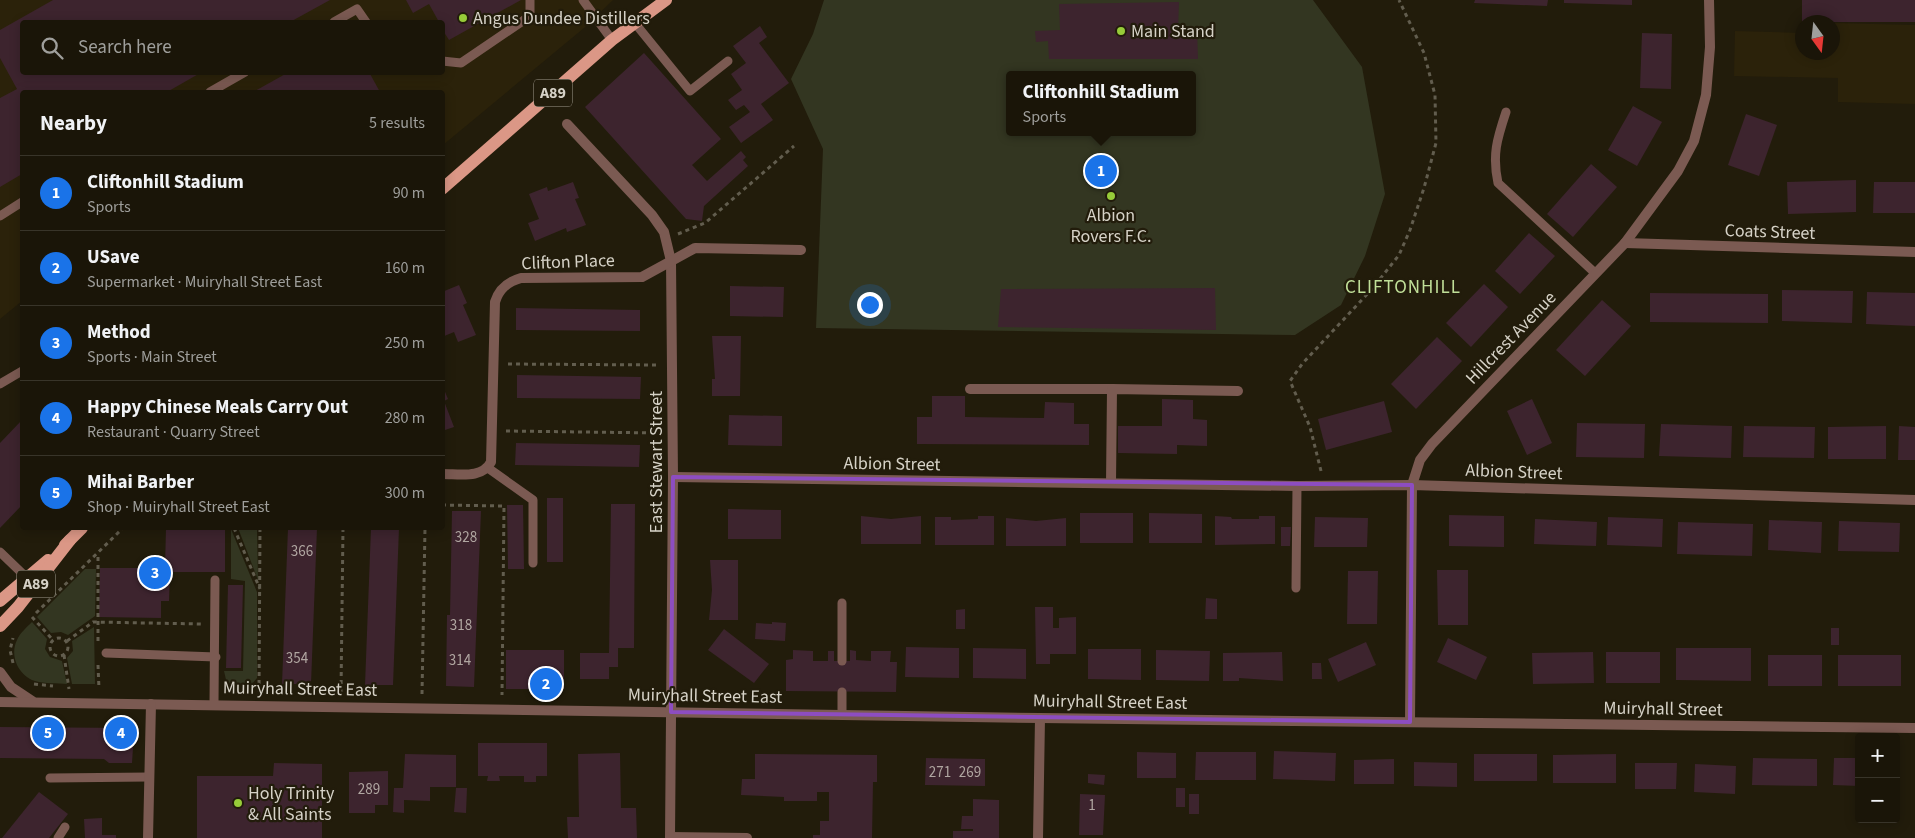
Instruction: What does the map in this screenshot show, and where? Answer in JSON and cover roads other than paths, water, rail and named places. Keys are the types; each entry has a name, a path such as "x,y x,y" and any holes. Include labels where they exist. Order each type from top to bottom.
{"main road":[{"name":"A89","path":"445,185 612,40 666,0"},
{"name":"A89","path":"0,602 80,530"},
{"name":"A89","path":"0,626 18,607 70,540"}],"street":[{"name":"Hillcrest Avenue","path":"1410,722 1412,485 1420,460 1432,444 1625,243 1678,171 1694,141 1706,96 1710,47 1709,0"},
{"name":"East Stewart Street","path":"567,124 652,215 667,240 671,261 673,477 670,838"},
{"name":"Coats Street","path":"1625,243 1915,252"},
{"name":"Clifton Place","path":"488,468 491,462 495,302 501,290 513,280 520,278 642,277 694,248 800,250"},
{"path":"970,389 1238,391"},
{"path":"1111,483 1112,389"},
{"path":"445,474 474,474 488,468"},
{"name":"Albion Street","path":"673,477 1296,486 1412,485 1915,500"},
{"path":"0,672 11,687 22,696 38,704"},
{"name":"Muiryhall Street East","path":"0,702 38,704 259,704 341,708 502,708 842,715 1410,722"},
{"path":"148,838 151,704"},
{"path":"1038,838 1040,718"},
{"name":"Muiryhall Street","path":"1410,722 1915,728"},
{"path":"670,838 747,838"}],"lane":[{"path":"445,61 461,63 530,16 530,0"},
{"path":"583,0 612,40"},
{"path":"338,20 357,10 364,20"},
{"path":"634,22 690,92 728,60"},
{"path":"214,90 240,75"},
{"path":"1506,112 1496,142 1494,164 1498,183 1595,273"},
{"path":"0,216 20,203"},
{"path":"0,384 20,372"},
{"path":"488,468 533,500 533,563"},
{"path":"1296,486 1296,588"},
{"path":"0,552 27,578"},
{"path":"214,704 216,657 215,580"},
{"path":"842,603 842,661"},
{"path":"106,653 216,657"},
{"path":"842,692 842,715"},
{"path":"50,778 149,777"},
{"path":"58,838 65,827"}],"place":[{"name":"Angus Dundee Distillers","path":"463,18"},
{"name":"Main Stand","path":"1121,31"},
{"name":"Cliftonhill Stadium","path":"1101,171"},
{"name":"Albion Rovers F.C.","path":"1111,196"},
{"name":"Method","path":"155,573"},
{"name":"USave","path":"546,684"},
{"name":"Mihai Barber","path":"48,733"},
{"name":"Happy Chinese Meals Carry Out","path":"121,733"},
{"name":"Holy Trinity & All Saints","path":"238,803"}],"district":[{"name":"CLIFTONHILL","path":"1403,287"}]}
